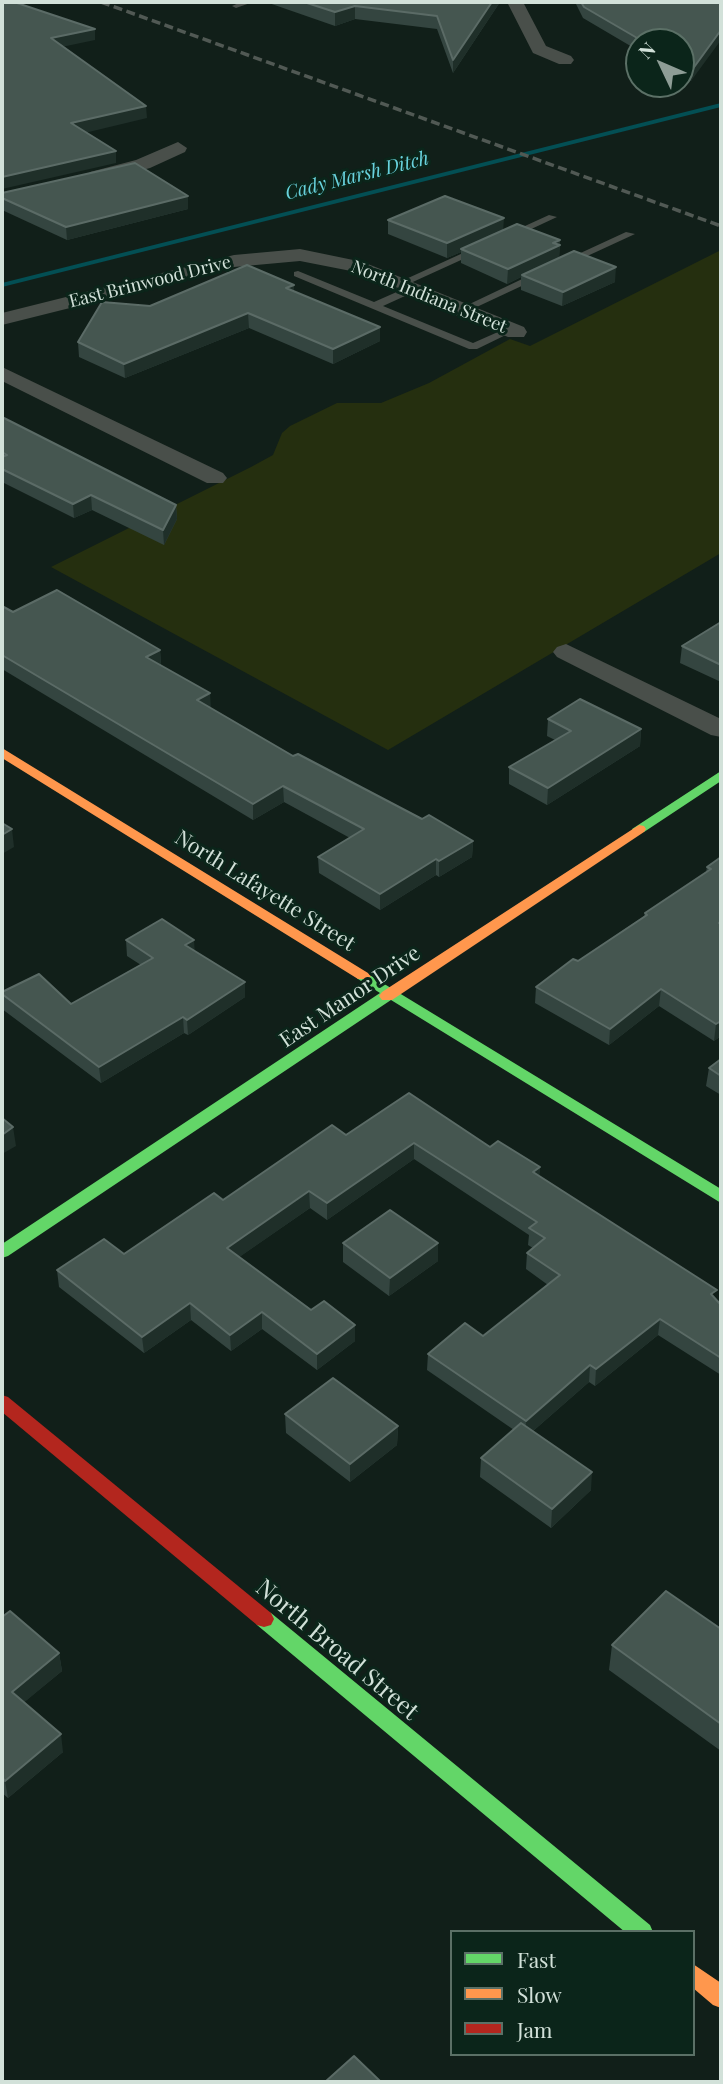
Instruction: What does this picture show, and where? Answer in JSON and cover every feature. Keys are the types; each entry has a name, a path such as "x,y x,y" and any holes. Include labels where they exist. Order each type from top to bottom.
{"street":[{"path":"515,2 539,49 565,60"},
{"path":"81,180 143,164 178,148"},
{"name":"East Brinwood Drive","path":"2,319 224,263 257,257 299,265"},
{"name":"North Indiana Street","path":"299,265 348,263 514,331"},
{"path":"2,373 215,478"},
{"path":"566,652 721,729"},
{"name":"North Lafayette Street","path":"2,752 721,1197"},
{"name":"East Manor Drive","path":"2,1252 721,775"},
{"name":"North Broad Street","path":"2,1402 640,1930"},
{"path":"695,1976 721,1997"}],"lane":[{"path":"236,6 249,2"},
{"path":"502,239 552,217"},
{"path":"558,266 629,233"},
{"path":"374,306 489,245"},
{"path":"299,265 374,306 473,347 514,331"},
{"path":"462,310 546,272"}],"green space":[{"path":"721,250 721,553 388,750 51,567 273,455 282,433 290,426 337,403 381,403 429,383 510,339 530,346"}],"building":[{"path":"2,2 14,2 95,29 51,38 146,106 71,123 116,151 2,177"},
{"path":"304,2 492,2 453,60 437,16 355,6 335,12"},
{"path":"581,2 721,2 721,30 695,66 695,28 625,28 625,31 584,7"},
{"path":"135,163 188,196 66,227 2,198 2,193"},
{"path":"445,196 504,218 447,243 388,220"},
{"path":"517,224 560,240 553,243 560,245 508,269 461,249"},
{"path":"574,251 616,267 563,292 522,275"},
{"path":"247,265 294,285 286,288 380,327 333,349 248,313 124,364 78,342 102,302 150,306"},
{"path":"2,417 176,505 163,530 91,495 73,504 2,469 2,457 7,455 2,452"},
{"path":"57,590 160,650 146,657 210,693 197,700 293,756 298,754 422,819 429,815 473,841 439,861 436,859 380,894 318,857 364,829 283,786 253,804 2,655 2,606 13,612"},
{"path":"721,622 721,665 682,646"},
{"path":"580,699 641,729 548,788 509,767 571,731 548,719"},
{"path":"2,823 12,829 2,835"},
{"path":"721,857 721,1021 716,1024 661,989 610,1029 536,987 573,959 578,961 647,915 645,913 711,869 707,867"},
{"path":"162,919 194,940 185,945 245,982 187,1020 183,1017 99,1067 2,994 39,974 71,1004 153,958 126,940"},
{"path":"721,1059 721,1076 709,1068"},
{"path":"409,1093 490,1147 498,1141 540,1167 533,1172 717,1290 711,1294 721,1305 721,1358 660,1319 596,1369 590,1365 526,1421 428,1354 465,1323 483,1336 560,1275 527,1253 545,1238 529,1228 537,1222 414,1143 327,1203 309,1191 227,1248 311,1310 324,1301 355,1325 317,1354 262,1312 230,1335 190,1303 142,1337 57,1270 104,1239 124,1254 214,1193 223,1200 332,1125 346,1135"},
{"path":"2,1118 13,1127 2,1135"},
{"path":"390,1210 438,1243 390,1278 343,1243"},
{"path":"333,1378 398,1426 350,1464 285,1414"},
{"path":"521,1423 592,1472 552,1509 481,1458"},
{"path":"666,1591 721,1629 721,1724 612,1645"},
{"path":"10,1611 59,1653 12,1692 61,1734 5,1781 2,1777 2,1617"},
{"path":"354,2056 381,2082 325,2082"}],"waterway":[{"name":"Cady Marsh Ditch","path":"2,285 721,105"}],"railway":[{"path":"101,2 721,226"}],"traffic: fast":[{"path":"639,829 721,775"},
{"path":"363,976 721,1197"},
{"path":"2,1252 387,996"},
{"path":"264,1619 640,1930"}],"traffic: slow":[{"path":"2,752 363,976"},
{"path":"387,996 639,829"},
{"path":"695,1976 721,1997"}],"traffic: jam":[{"path":"2,1402 264,1619"}]}
